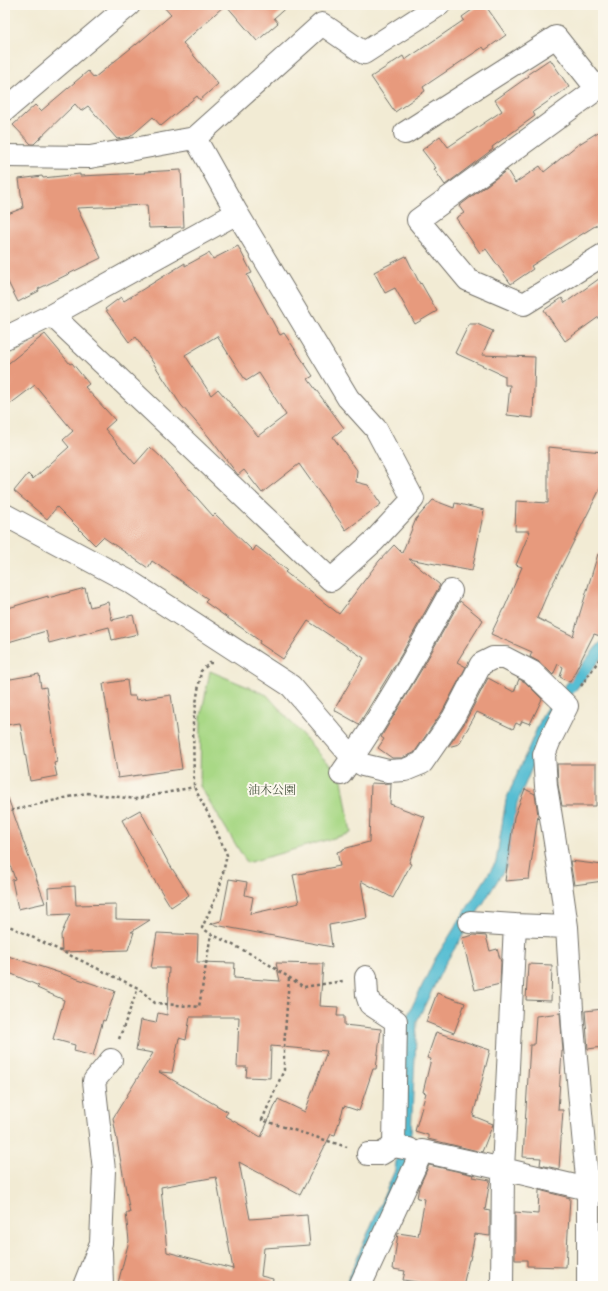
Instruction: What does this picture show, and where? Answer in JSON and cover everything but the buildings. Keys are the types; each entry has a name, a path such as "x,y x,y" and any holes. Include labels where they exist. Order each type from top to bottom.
{"street":[{"path":"5,110 129,5"},
{"path":"5,156 90,157 195,138 322,14 364,53 439,5"},
{"path":"404,133 556,36 600,86 418,220 468,280 524,304 603,255"},
{"path":"52,315 332,580 374,541 413,499 376,429 348,398 237,213 195,138"},
{"path":"5,338 52,315 237,213"},
{"path":"5,515 132,583 291,686 347,766"},
{"path":"347,766 405,674 451,591"},
{"path":"347,766 363,765 388,771 405,770 422,763 453,718 481,664 493,658 505,658 532,672 568,706 549,742 544,755 546,786 566,927 573,1026 588,1189 588,1286"},
{"path":"470,922 514,926 566,927"},
{"path":"502,1286 504,1169 514,926"},
{"path":"366,978 367,995 370,1004 396,1021 394,1146"},
{"path":"102,1286 101,1243 104,1170 94,1081 111,1060"},
{"path":"368,1154 381,1154 394,1146 504,1169 588,1189"},
{"path":"360,1286 422,1151"},
{"path":"84,1286 101,1243"}],"path":[{"path":"568,706 603,654"},
{"path":"218,666 210,663 201,671 193,723 194,786 227,855 219,890 202,928 259,958 304,987 366,978"},
{"path":"5,812 86,793 136,799 194,786"},
{"path":"5,924 138,988 155,1004 199,1007 211,934"},
{"path":"289,978 284,1047 284,1070 262,1120 368,1154"},
{"path":"111,1060 138,988"}],"green space":[{"name":"油木公園","path":"210,671 267,695 323,758 341,774 351,833 247,863 200,786 201,717"}],"water":[{"path":"603,640 603,656 553,718 517,803 506,867 445,964 417,1021 411,1132 405,1173 357,1286 345,1286 395,1170 400,1131 406,1019 435,959 496,862 506,800 544,712"}]}
